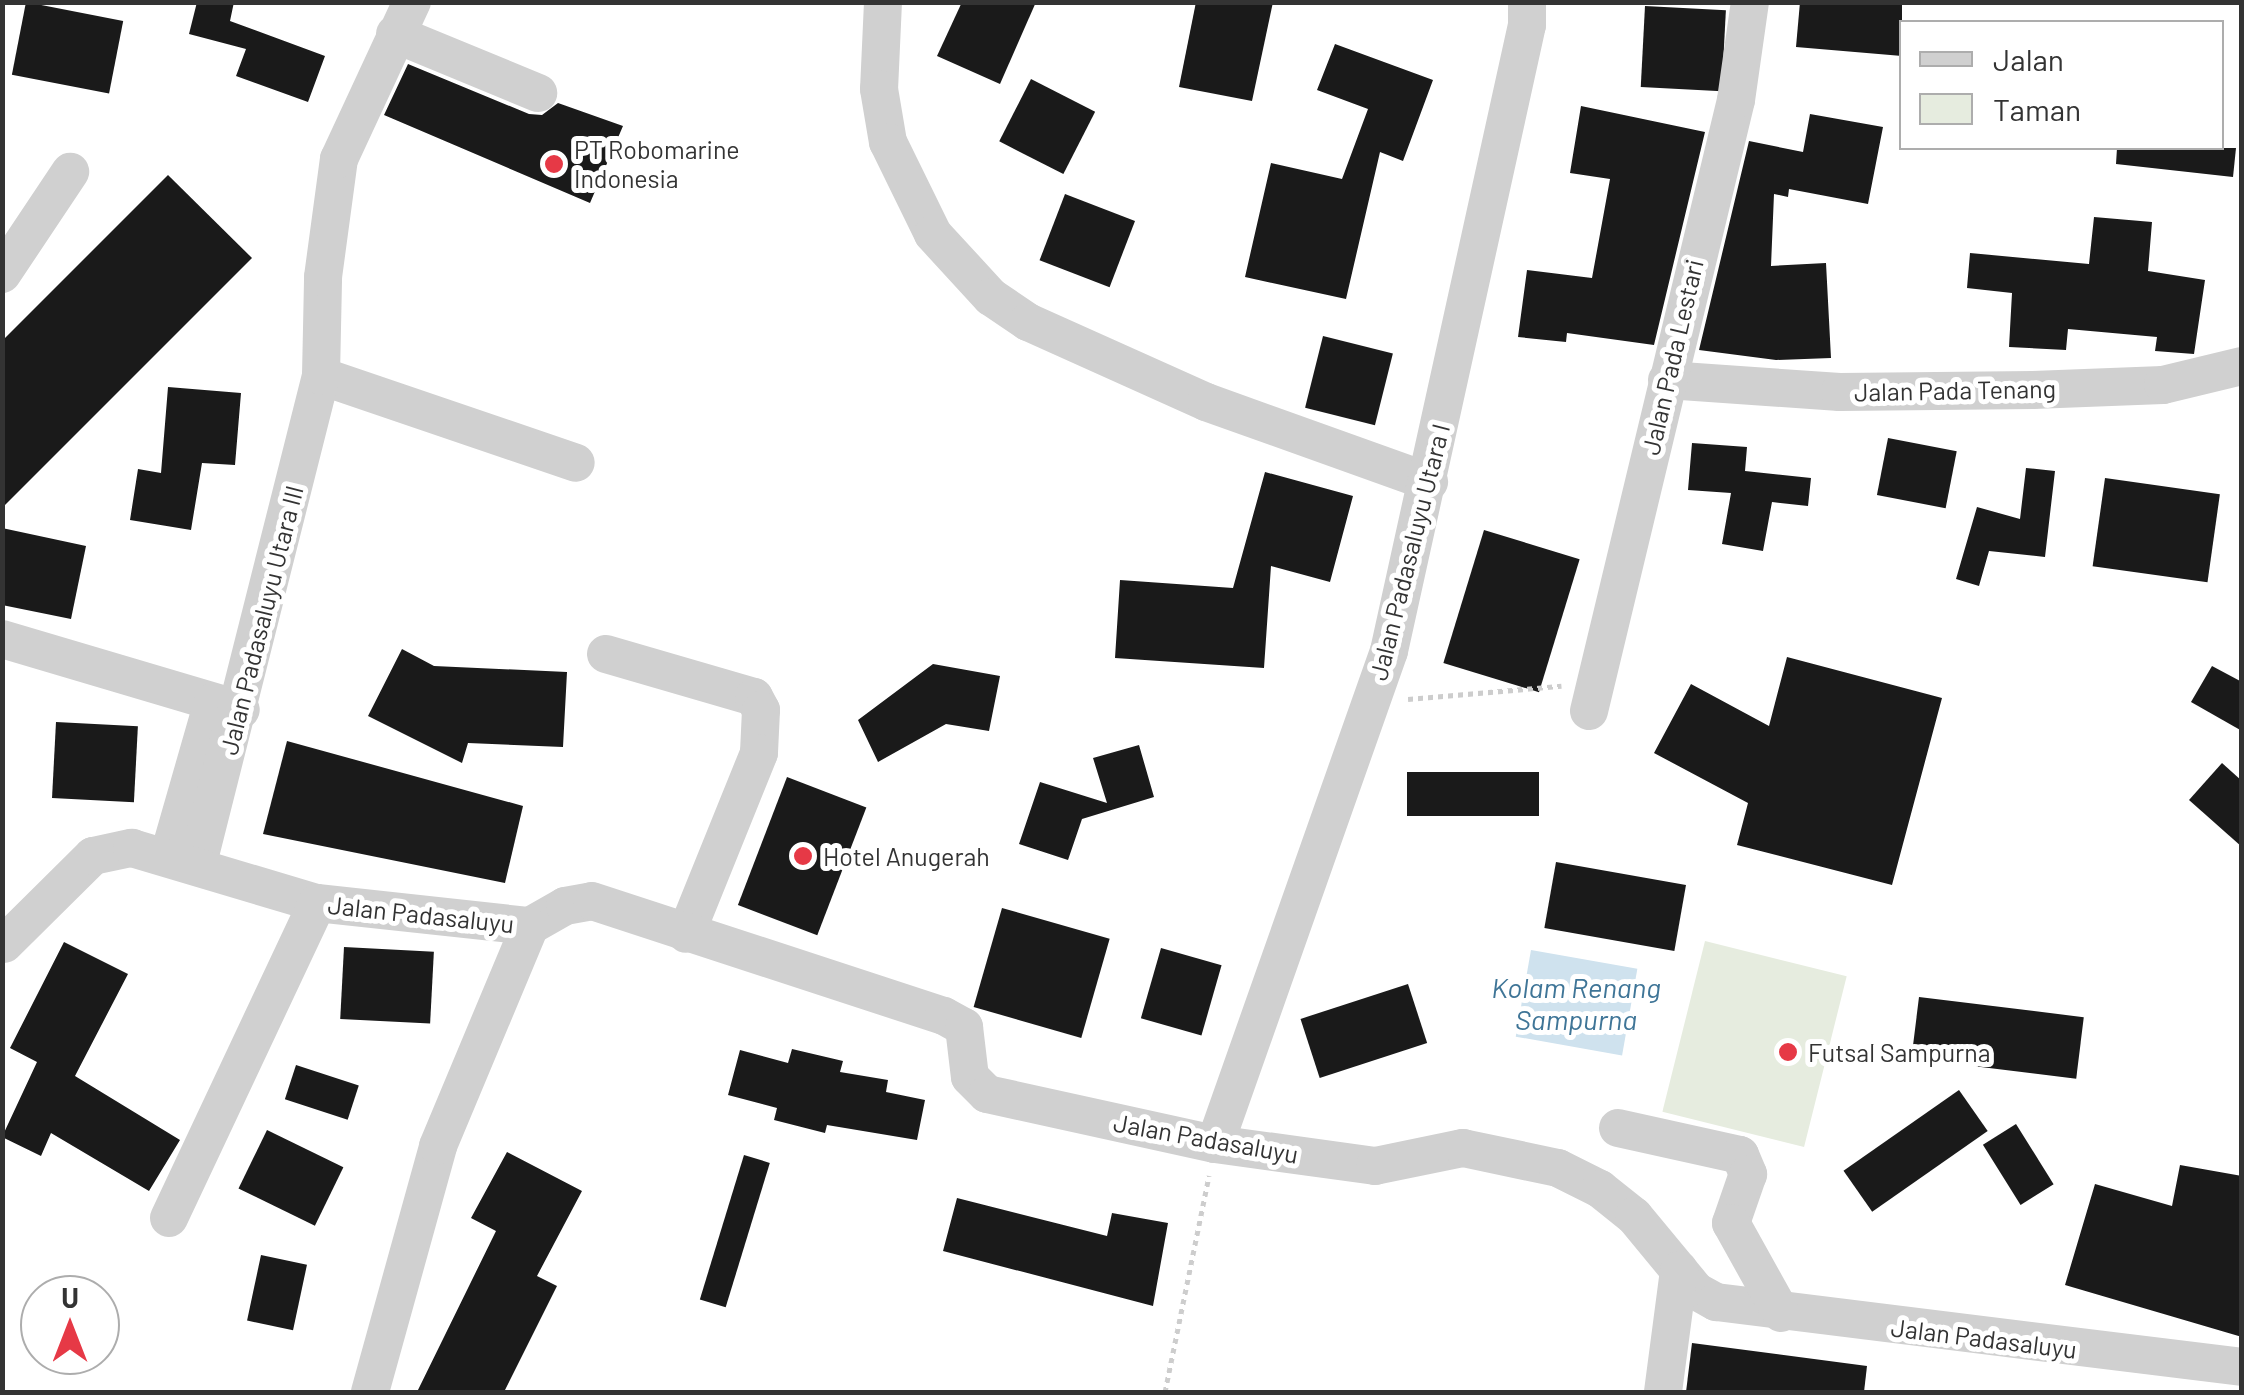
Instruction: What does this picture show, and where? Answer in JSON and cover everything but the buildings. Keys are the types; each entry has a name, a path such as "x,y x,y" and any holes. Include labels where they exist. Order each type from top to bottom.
{"street":[{"path":"883,2 879,89 888,142 933,234 991,296 1028,322 1206,402 1429,482"},
{"name":"Jalan Padasaluyu Utara I","path":"1216,1144 1370,702 1429,482 1527,2"},
{"name":"Jalan Pada Lestari","path":"1593,697 1736,100 1750,2"},
{"name":"Jalan Padasaluyu Utara III","path":"184,859 321,376 323,277 339,159 407,11 538,93"},
{"path":"2,274 70,172"},
{"name":"Jalan Pada Tenang","path":"1666,380 1840,392 2033,390 2163,385 2242,366"},
{"path":"321,376 576,463"},
{"path":"2,640 227,706"},
{"path":"606,654 754,697 761,710 758,753 686,934"},
{"name":"Jalan Padasaluyu","path":"4,944 92,856 132,848 184,859 317,903 530,926 565,906 592,902 944,1016 964,1027 970,1077 987,1094 1216,1144 1386,1167 1464,1148 1524,1156 1600,1189 1716,1302 2242,1368"},
{"path":"169,1218 317,903"},
{"path":"370,1392 438,1146 530,926"},
{"path":"1618,1128 1740,1155 1748,1174 1731,1223 1781,1313"},
{"path":"1663,1392 1679,1270"}],"path":[{"path":"1370,702 1593,697"},
{"path":"1165,1392 1216,1144"}],"green space":[{"path":"1705,941 1847,976 1804,1147 1662,1112"}],"water":[{"name":"Kolam Renang Sampurna","path":"1531,950 1637,969 1622,1055 1516,1037"}],"place":[{"name":"PT Robomarine Indonesia","path":"554,164"},
{"name":"Hotel Anugerah","path":"803,856"},
{"name":"Futsal Sampurna","path":"1788,1052"}]}
